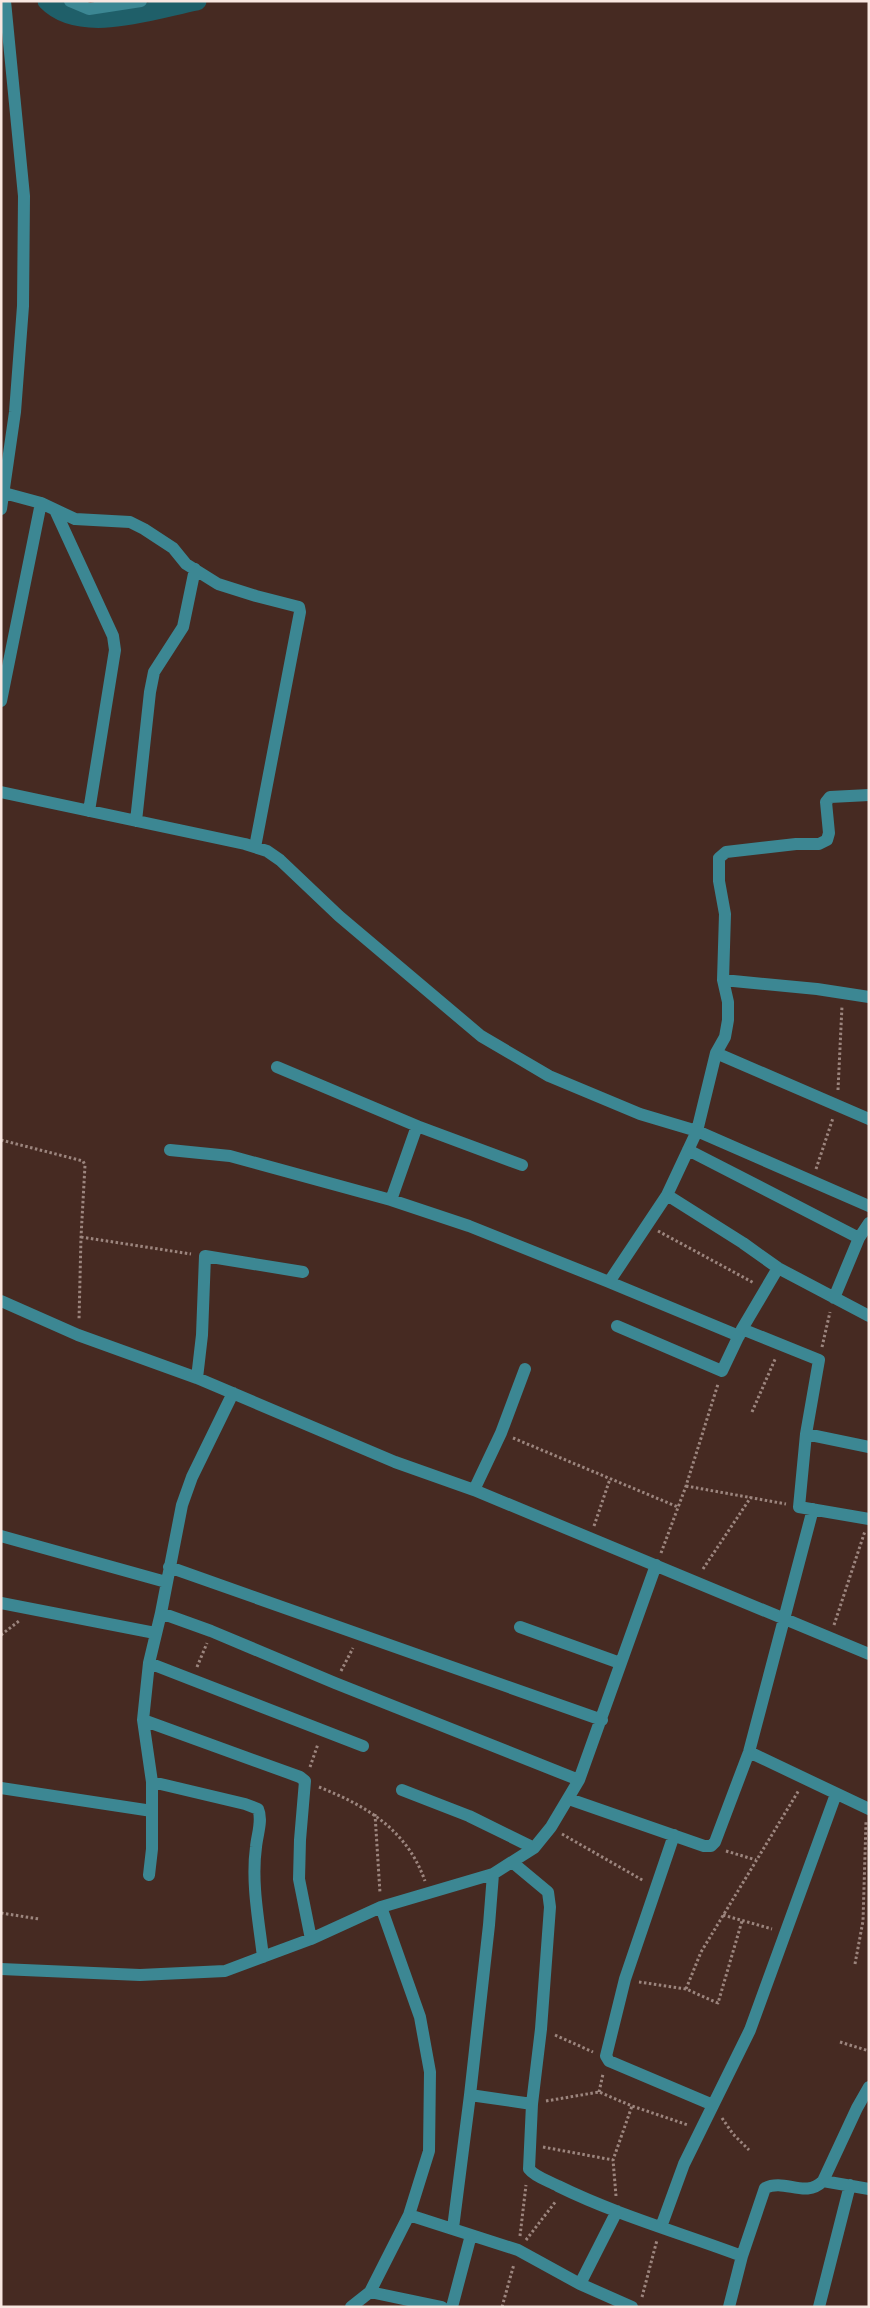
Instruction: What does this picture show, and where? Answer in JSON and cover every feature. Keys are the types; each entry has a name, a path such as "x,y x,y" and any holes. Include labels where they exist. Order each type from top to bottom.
{"street":[{"path":"1,508 15,412 23,306 24,196 5,1"},
{"path":"70,1 90,9 101,9 141,1"},
{"path":"4,493 41,504 75,519 130,522 144,528 173,548 186,564 218,584 299,607 300,612 256,847"},
{"path":"1,701 41,504"},
{"path":"55,510 113,636 115,650 89,811"},
{"path":"136,821 150,692 154,672 180,634 195,569"},
{"path":"1,792 256,847 280,860 339,916 481,1036 549,1076 640,1114 697,1131 869,1206"},
{"path":"609,1282 667,1195 697,1131 716,1053 725,1037 728,1020 728,1002 723,980 725,914 719,881 719,858 726,852 796,844 819,844 827,840 829,833 826,802 830,797 869,795"},
{"path":"723,980 869,997"},
{"path":"716,1053 869,1118"},
{"path":"277,1067 417,1126 522,1165"},
{"path":"391,1200 417,1126"},
{"path":"170,1150 230,1156 391,1200 469,1226 609,1282 819,1360 806,1434 800,1507 869,1519"},
{"path":"688,1150 859,1238"},
{"path":"667,1195 743,1243 778,1268 869,1316"},
{"path":"834,1298 859,1238 869,1223"},
{"path":"197,1378 202,1335 205,1256 303,1272"},
{"path":"617,1326 722,1371 741,1332 778,1268"},
{"path":"1,1301 78,1335 197,1378 395,1462 474,1490 590,1537 869,1654"},
{"path":"474,1490 501,1433 525,1369"},
{"path":"149,1875 152,1782 144,1720 149,1663 161,1613 182,1505 192,1477 233,1393"},
{"path":"806,1434 869,1447"},
{"path":"569,1799 704,1846 711,1846 715,1842 749,1752 783,1617 813,1509"},
{"path":"1,1536 166,1582"},
{"path":"1,1969 140,1975 224,1971 311,1939 381,1906 493,1874 534,1848 551,1828 569,1799 579,1780 602,1720 620,1663 656,1565"},
{"path":"169,1567 359,1636 602,1720"},
{"path":"1,1603 156,1634"},
{"path":"161,1613 211,1631 335,1683 579,1780"},
{"path":"520,1627 620,1663"},
{"path":"149,1663 362,1746"},
{"path":"144,1720 300,1777 305,1781 299,1879 311,1939"},
{"path":"749,1752 868,1809"},
{"path":"152,1782 245,1804 258,1809 260,1816 254,1871 263,1957"},
{"path":"1,1788 152,1811"},
{"path":"402,1790 469,1816 534,1848"},
{"path":"661,2227 684,2164 750,2030 836,1794"},
{"path":"674,1835 625,1979 606,2058 713,2105"},
{"path":"512,1862 548,1892 550,1900 541,2029 532,2104 529,2169 533,2174 617,2211 742,2256"},
{"path":"453,2228 470,2095 493,1874"},
{"path":"351,2307 370,2292 409,2215 429,2151 430,2072 420,2017 381,1906"},
{"path":"729,2307 742,2256 765,2188 775,2186 807,2190 817,2187 823,2181 857,2108 869,2087"},
{"path":"470,2095 532,2104"},
{"path":"823,2181 869,2189"},
{"path":"819,2307 850,2185"},
{"path":"580,2284 617,2211"},
{"path":"409,2215 518,2250 580,2284 637,2302"},
{"path":"452,2307 470,2235"},
{"path":"370,2292 442,2307"}],"path":[{"path":"812,1180 837,1106 843,993"},
{"path":"1,1140 84,1161 86,1174 81,1237 78,1335"},
{"path":"648,1226 766,1289"},
{"path":"81,1237 205,1256"},
{"path":"819,1360 834,1298"},
{"path":"752,1412 782,1345"},
{"path":"656,1565 686,1486 722,1371"},
{"path":"501,1433 678,1507"},
{"path":"590,1537 610,1479"},
{"path":"686,1486 800,1507"},
{"path":"695,1581 751,1497"},
{"path":"830,1638 869,1519"},
{"path":"193,1680 211,1631"},
{"path":"335,1683 359,1636"},
{"path":"305,1781 324,1730"},
{"path":"686,1989 701,1952 722,1915 806,1778"},
{"path":"334,1793 375,1814 402,1840 418,1862 428,1892"},
{"path":"855,1964 863,1920 868,1809"},
{"path":"375,1814 381,1906"},
{"path":"551,1828 655,1887"},
{"path":"711,1846 756,1860"},
{"path":"1,1913 39,1919"},
{"path":"722,1915 786,1933"},
{"path":"625,1979 686,1989 718,2002 742,1921"},
{"path":"541,2029 606,2058"},
{"path":"840,2042 869,2051"},
{"path":"532,2104 599,2092 700,2130"},
{"path":"713,2105 732,2134 749,2150"},
{"path":"617,2211 613,2160 632,2106"},
{"path":"530,2145 613,2160"},
{"path":"502,2307 518,2250 529,2169"},
{"path":"518,2250 565,2189"},
{"path":"637,2302 661,2227"}],"waterway":[{"path":"47,1 61,11 79,17 98,18 140,14 197,1"}]}
